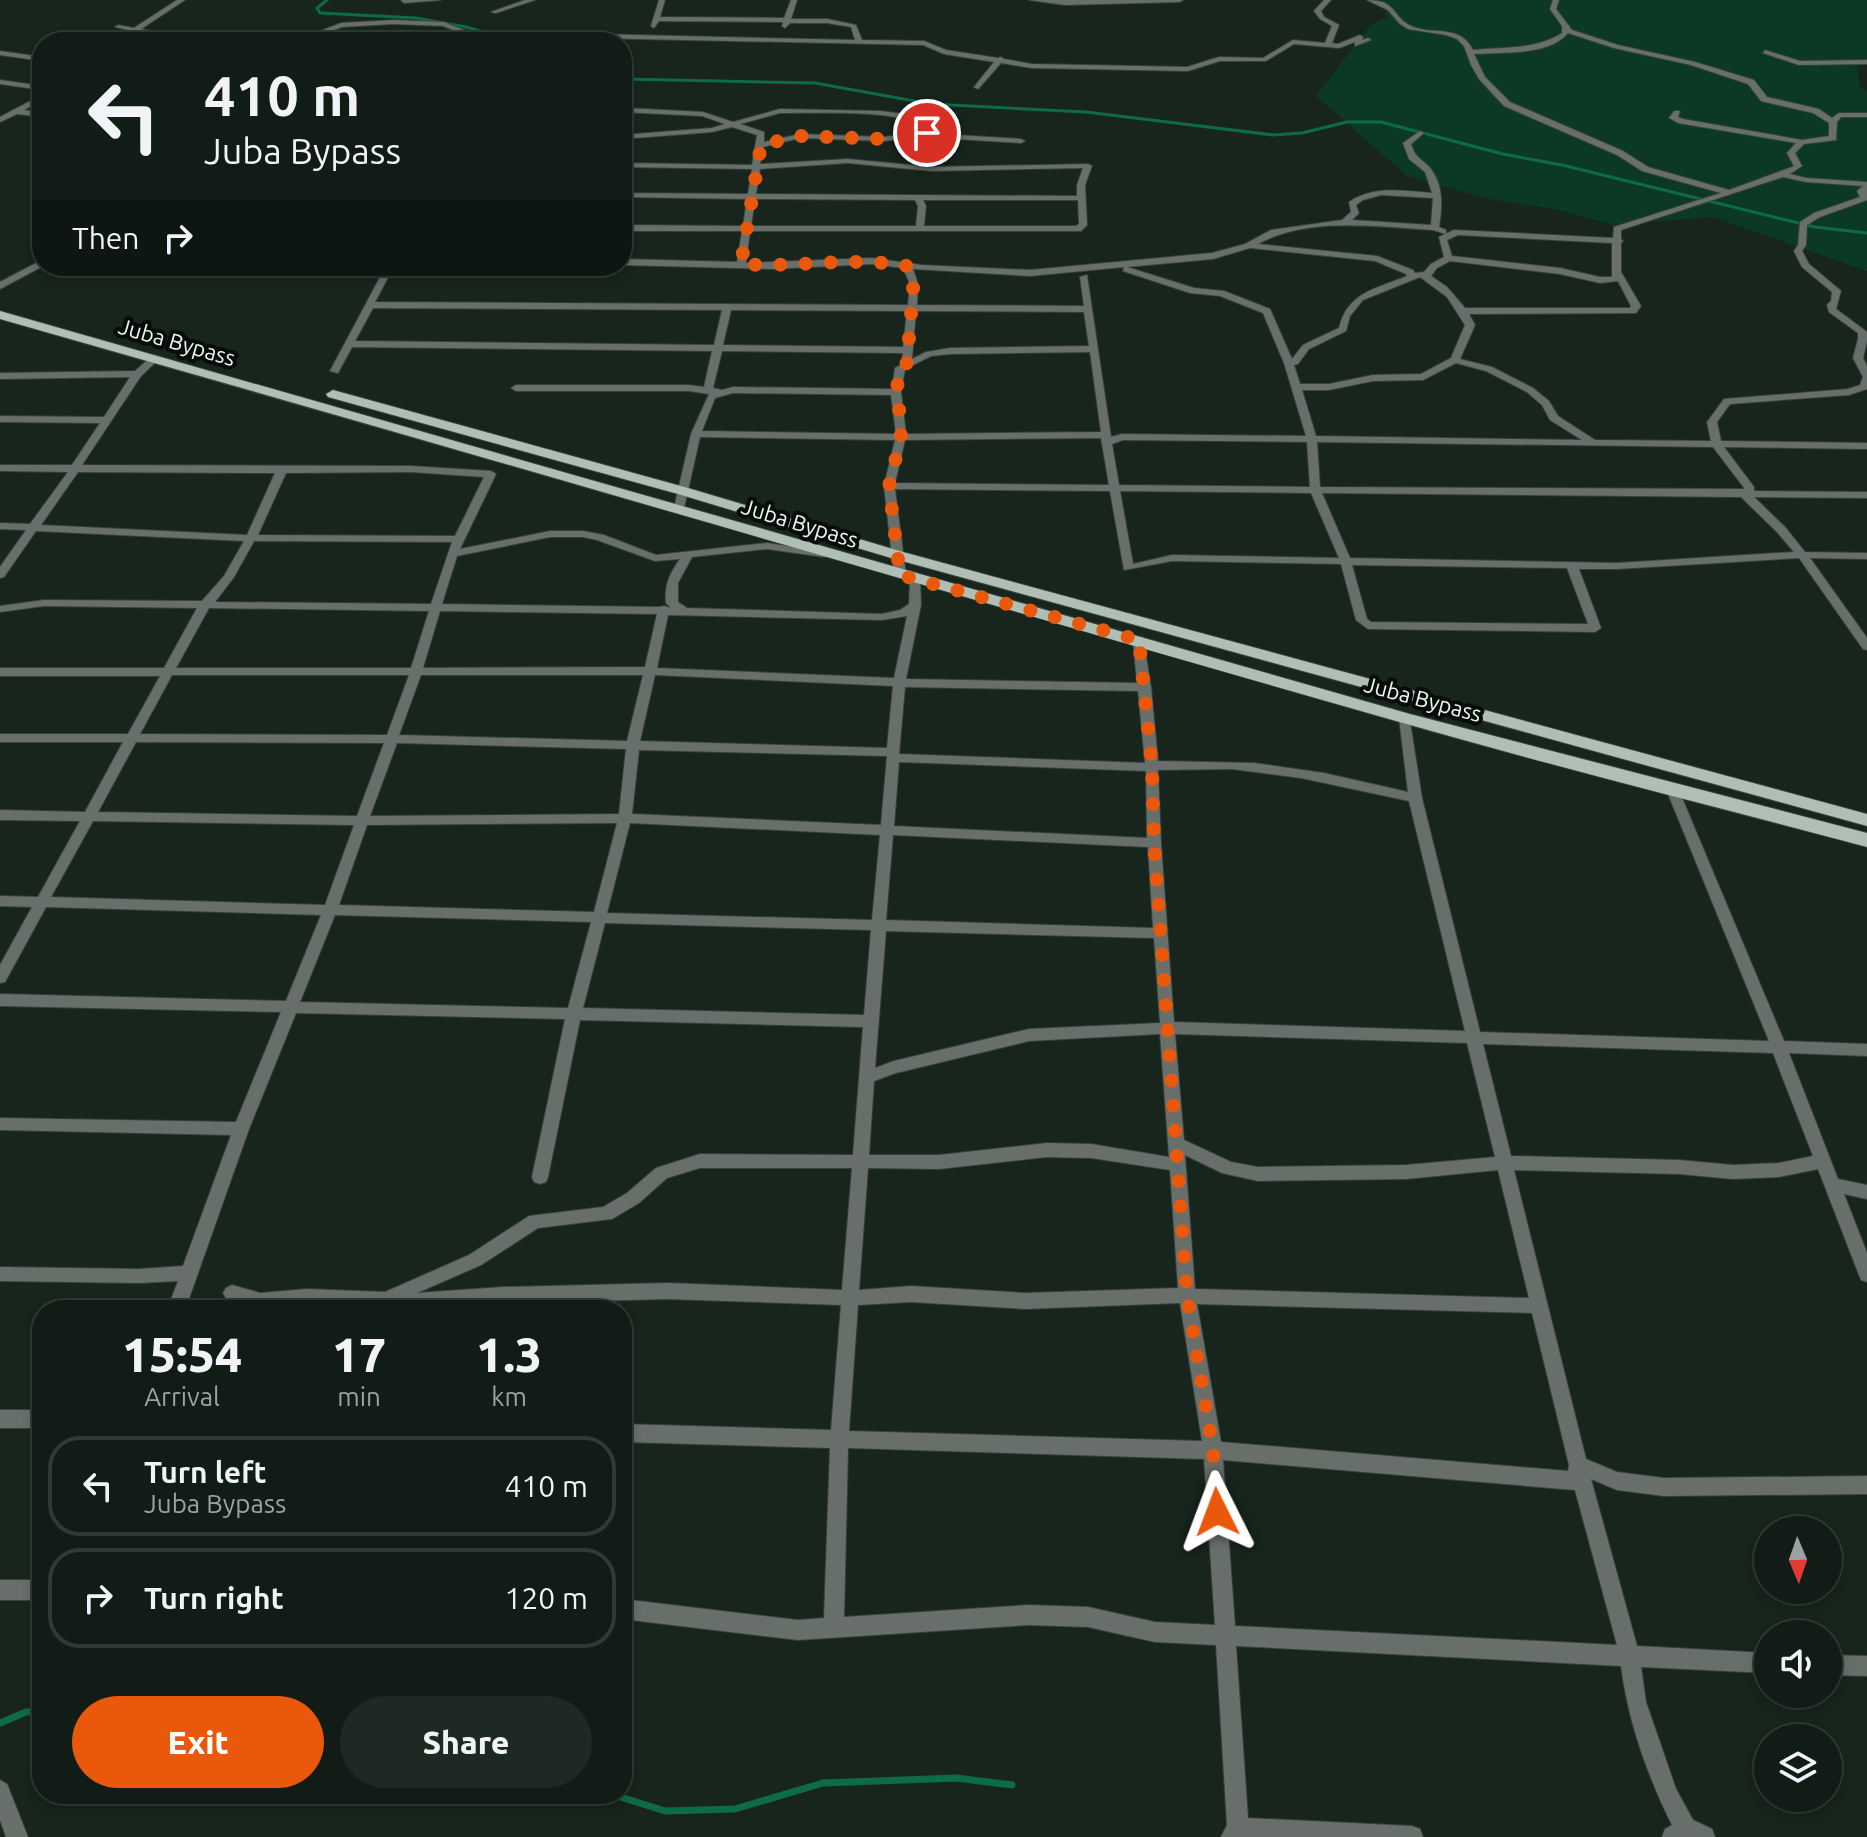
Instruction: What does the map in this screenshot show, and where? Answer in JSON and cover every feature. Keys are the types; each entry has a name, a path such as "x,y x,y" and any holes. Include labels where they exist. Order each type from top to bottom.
{"main road":[{"name":"Juba Bypass","path":"0,302 683,491 897,555 1867,820"},
{"name":"Juba Bypass","path":"0,315 679,508 824,554 1139,640 1405,718 1867,840"}],"street":[{"path":"136,29 182,0"},
{"path":"404,1 438,0"},
{"path":"494,12 532,0"},
{"path":"652,35 662,0"},
{"path":"774,41 788,22 794,0"},
{"path":"1032,0 1065,3 1180,0"},
{"path":"1328,0 1317,11 1322,18 1336,25 1328,44"},
{"path":"1370,0 1395,12 1401,24 1414,30 1447,32 1463,40 1475,66 1494,94 1507,104 1620,153 1645,169 1728,192"},
{"path":"1470,52 1553,42 1565,34 1565,27 1553,9 1556,0"},
{"path":"656,19 827,21 854,26 859,42"},
{"path":"322,32 341,25 393,22 444,24 463,32"},
{"path":"118,27 150,32"},
{"path":"1565,27 1616,47 1693,63 1751,82 1764,99 1816,111 1833,122"},
{"path":"632,35 698,40 924,43 944,52 1032,66 1188,69 1219,59 1264,60 1293,42 1339,46 1360,37 1357,45 1368,40"},
{"path":"1765,52 1799,63 1867,62"},
{"path":"0,53 32,58"},
{"path":"978,87 1001,59"},
{"path":"0,82 32,87"},
{"path":"0,120 32,102"},
{"path":"632,110 685,111 714,117 761,134 787,138"},
{"path":"15,111 32,114"},
{"path":"632,136 698,132 733,126 780,111 901,116 927,133"},
{"path":"1677,113 1673,118 1687,124 1764,133 1802,142 1833,138 1833,122 1839,115 1867,115"},
{"path":"761,145 787,138 830,135 884,139 927,133 956,139 1021,141"},
{"path":"1420,133 1407,143 1412,157 1428,171 1437,196 1435,228"},
{"path":"741,264 761,134"},
{"path":"1426,276 1434,266 1449,258 1560,271 1600,280 1616,279 1617,229 1782,174 1798,166 1791,153 1802,142"},
{"path":"632,165 757,167 848,161 931,169 1088,166 1083,173 1080,198 1083,225 1078,229 632,228"},
{"path":"1782,174 1806,180 1867,185"},
{"path":"1746,496 1750,489 1717,445 1712,422 1727,401 1849,392 1864,387 1867,377 1858,358 1862,332 1832,310 1837,291 1805,265 1798,251 1802,245 1803,224 1815,214 1864,198 1861,191 1867,185"},
{"path":"632,195 1080,198"},
{"path":"1345,222 1355,213 1352,204 1361,195 1437,196"},
{"path":"918,198 922,206 920,229"},
{"path":"632,263 794,266 872,261 1009,273 1113,267 1213,256 1248,246 1274,232 1345,222 1435,228 1446,234 1457,232 1619,241"},
{"path":"1446,234 1442,239 1449,258"},
{"path":"1248,246 1377,259 1410,272 1412,277"},
{"path":"907,266 914,277 907,363"},
{"path":"1113,267 1193,291 1221,293 1267,311 1289,363 1312,441 1315,490 1346,562 1362,620 1368,625 1595,628 1572,566"},
{"path":"0,286 32,268"},
{"path":"1289,363 1295,362 1306,347 1343,329 1346,316 1360,298 1421,274 1451,296 1464,311 1470,325 1455,360 1423,377 1373,378 1329,387 1296,387"},
{"path":"1464,311 1633,311 1636,306 1618,274"},
{"path":"335,371 385,276"},
{"path":"1084,277 1104,439 1128,568 1172,558 1617,566 1799,555 1867,556"},
{"path":"369,305 1088,309"},
{"path":"679,508 696,434 714,391 718,348 727,307"},
{"path":"348,344 908,350"},
{"path":"834,1629 839,1438 871,1021 899,683 915,605 908,578 897,555 889,486 901,437 896,392 900,368 907,363 950,351 1094,349"},
{"path":"0,575 74,470 104,420 137,374 154,359"},
{"path":"1455,360 1489,369 1530,390 1546,403 1554,418 1595,443"},
{"path":"0,376 137,374"},
{"path":"516,388 896,392"},
{"path":"0,419 104,420"},
{"path":"696,434 1867,446"},
{"path":"0,468 411,469 491,474 452,554 416,672 330,910 241,1129 180,1300"},
{"path":"0,978 205,605 221,591 282,470"},
{"path":"889,486 1497,489 1746,496 1867,495"},
{"path":"1746,496 1773,518 1863,635 1867,646"},
{"path":"0,526 248,538 459,539"},
{"path":"452,554 550,534 600,537 655,558 767,546 824,554"},
{"path":"684,610 672,603 670,592 675,572 689,554"},
{"path":"0,609 44,603 664,609 882,617 904,613 915,605"},
{"path":"540,1177 574,1014 625,818 633,744 664,609"},
{"path":"1139,640 1152,766 1154,843 1187,1296 1213,1450 1240,1834 1412,1837"},
{"path":"0,672 650,671 899,683 1145,687"},
{"path":"1405,718 1415,798 1578,1465 1630,1658 1636,1702 1667,1793 1687,1834"},
{"path":"0,738 391,739 633,744 1191,768 1230,765 1371,787 1415,798"},
{"path":"1672,789 1779,1048 1867,1275"},
{"path":"0,815 360,821 625,818 718,825 1154,843"},
{"path":"0,901 1161,933"},
{"path":"0,1000 871,1021"},
{"path":"867,1077 894,1067 1029,1035 1168,1028 1867,1050"},
{"path":"0,1124 241,1129"},
{"path":"1177,1144 1228,1168 1258,1174 1406,1172 1504,1163 1679,1167 1733,1172 1779,1170 1823,1161"},
{"path":"384,1300 475,1260 535,1221 606,1214 633,1198 662,1173 700,1161 939,1162 1047,1150 1091,1151 1178,1165"},
{"path":"1832,1185 1867,1192"},
{"path":"0,1274 191,1273"},
{"path":"272,1300 307,1297 384,1300 668,1291 850,1298 911,1294 1025,1301 1187,1296 1540,1306"},
{"path":"232,1293 256,1300"},
{"path":"0,1419 32,1419"},
{"path":"632,1433 1213,1450 1576,1481 1578,1465"},
{"path":"1578,1465 1617,1481 1664,1487 1867,1485"},
{"path":"0,1590 32,1590"},
{"path":"632,1610 798,1630 1029,1615 1088,1617 1155,1632 1754,1662"},
{"path":"1842,1665 1867,1666"},
{"path":"0,1791 17,1837"}],"green space":[{"path":"1382,0 1867,0 1867,59 1857,63 1859,87 1867,91 1867,271 1713,217 1613,225 1560,210 1489,199 1407,176 1316,96 1371,24 1387,18"}],"waterway":[{"path":"327,0 317,8 320,13 416,18 483,32"},
{"path":"632,79 815,83 931,104 1086,112 1273,135 1302,133 1347,122 1381,122 1503,154 1562,165 1815,227 1867,233"},
{"path":"0,1723 32,1712"},
{"path":"632,1801 665,1811 735,1809 823,1783 956,1778 1012,1785"}],"route":[{"path":"927,133 884,139 800,136 761,145 741,264 813,266 859,261 885,262 907,266 914,277 907,363 900,368 897,378 901,437 889,486 900,575 1139,640 1152,767 1154,843 1187,1296 1213,1450 1217,1512"}]}
